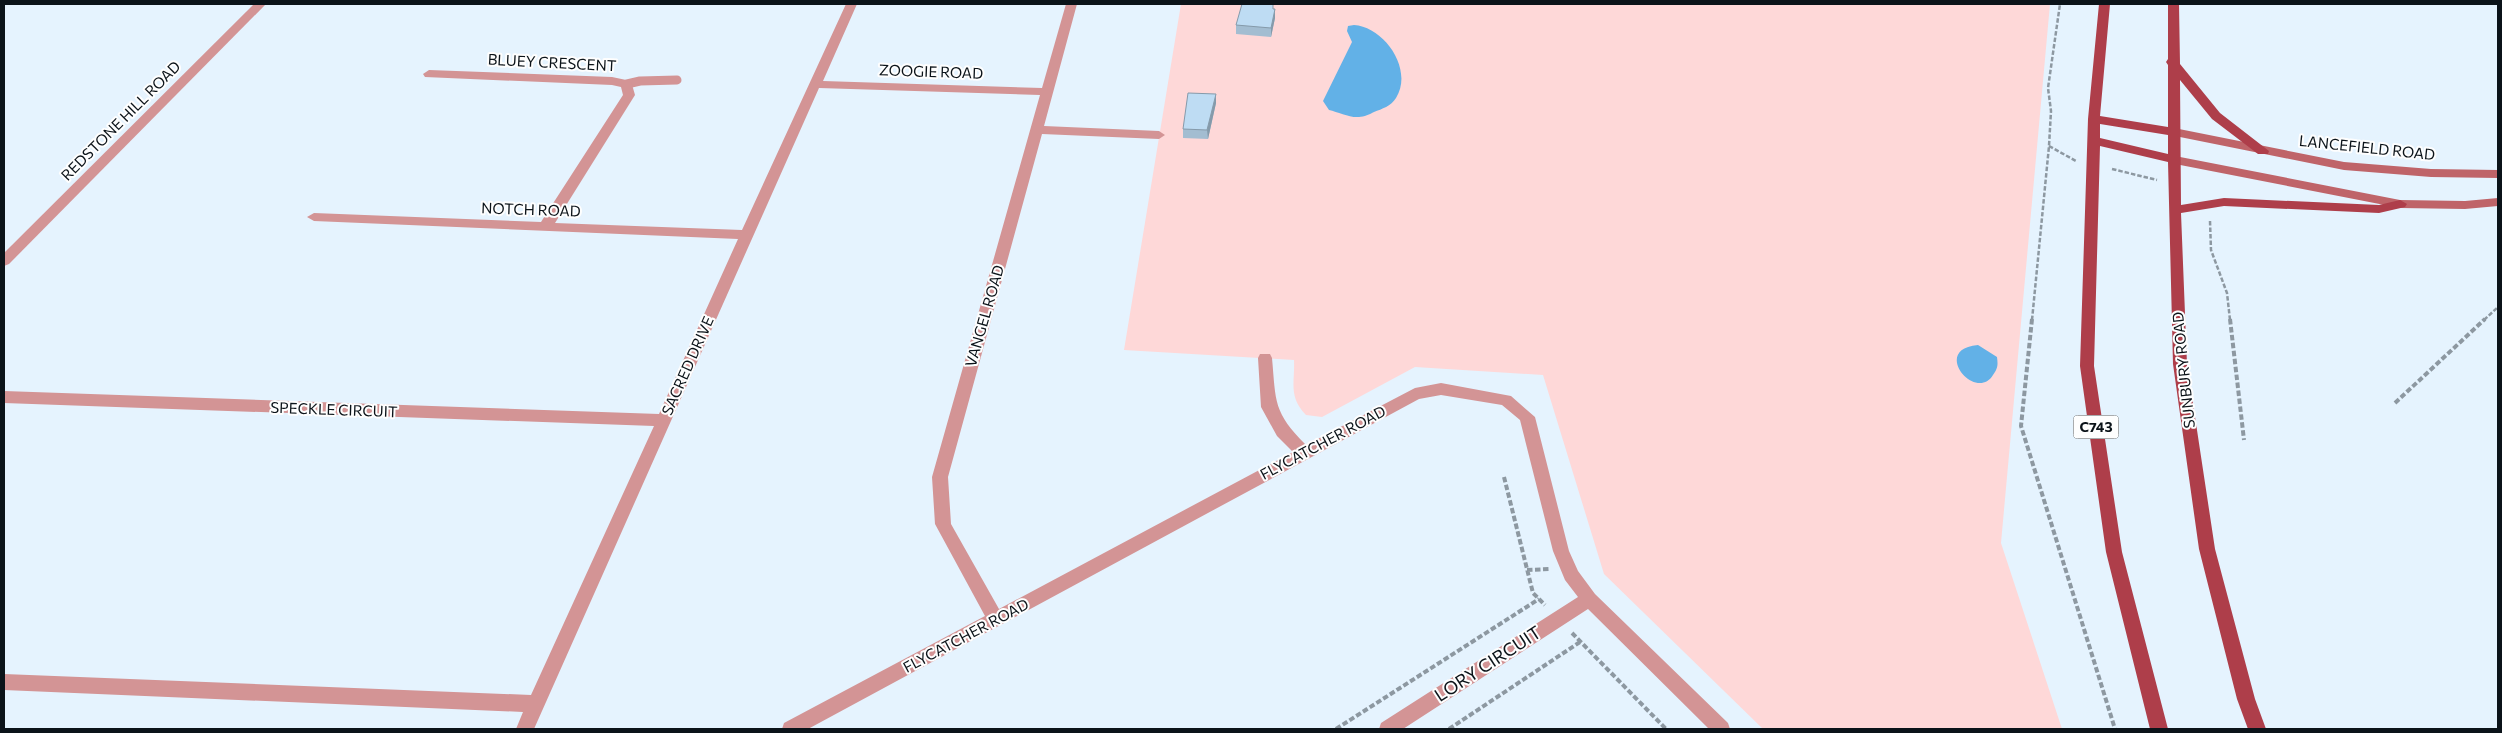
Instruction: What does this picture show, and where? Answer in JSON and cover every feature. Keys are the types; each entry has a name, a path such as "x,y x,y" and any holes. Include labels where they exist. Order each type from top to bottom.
{"main road":[{"name":"C743","path":"2104,4 2094,119 2088,366 2114,552 2159,729"},
{"name":"SUNBURY ROAD","path":"2174,4 2172,62 2175,160 2174,210 2180,364 2207,548 2246,699 2257,729"},
{"path":"2172,62 2216,116 2264,151"},
{"path":"2094,119 2174,132"},
{"name":"LANCEFIELD ROAD","path":"2174,132 2344,166 2431,173 2498,174"},
{"path":"2094,141 2175,160 2400,204 2465,205 2498,202"},
{"path":"2174,210 2224,202 2379,209 2400,204"}],"street":[{"name":"REDSTONE HILL ROAD","path":"4,262 260,4"},
{"name":"SACRED DRIVE","path":"525,729 814,84 852,4"},
{"name":"VANGEL ROAD","path":"996,620 943,524 940,477 1072,4"},
{"name":"BLUEY CRESCENT","path":"429,74 612,81 627,84 629,95 545,227"},
{"name":"ZOOGIE ROAD","path":"814,84 1047,92"},
{"path":"1037,130 1160,135"},
{"name":"NOTCH ROAD","path":"314,217 746,235"},
{"path":"1265,358 1269,407 1283,432 1304,453"},
{"name":"FLYCATCHER ROAD","path":"791,729 1414,394 1441,390 1506,400 1527,417 1561,551 1571,575 1589,599 1721,729"},
{"name":"SPECKLE CIRCUIT","path":"4,397 664,420"},
{"name":"LORY CIRCUIT","path":"1388,729 1589,599"},
{"path":"4,682 536,704"}],"lane":[{"path":"627,84 640,81 677,80"}],"path":[{"path":"2060,4 2048,88 2051,111 2049,146 2021,426 2115,729"},
{"path":"2049,146 2072,160 2174,184"},
{"path":"2216,216 2209,222 2211,250 2227,293 2244,440"},
{"path":"2395,403 2498,307"},
{"path":"1504,477 1533,593 1666,729"},
{"path":"1336,729 1539,599"},
{"path":"1449,729 1580,642"}],"shaded area":[{"path":"1181,4 2050,4 2001,543 2062,729 1763,729 1604,574 1543,375 1415,367 1322,417 1306,415 1297,402 1294,389 1294,360 1124,350"}],"water":[{"path":"1354,25 1376,33 1385,41 1399,63 1401,75 1401,87 1394,101 1383,108 1359,117 1348,116 1329,110 1323,101 1352,42 1347,31 1348,26"},
{"path":"1978,345 1997,357 1997,364 1993,375 1986,382 1977,383 1968,379 1961,372 1957,364 1958,355 1964,349"}],"building":[{"path":"1242,4 1273,4 1273,9 1275,9 1271,28 1236,25"},
{"path":"1188,93 1216,94 1207,130 1183,129"}]}
